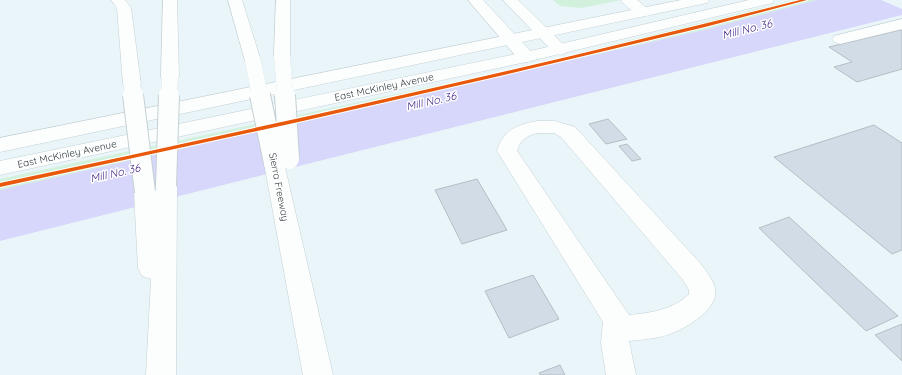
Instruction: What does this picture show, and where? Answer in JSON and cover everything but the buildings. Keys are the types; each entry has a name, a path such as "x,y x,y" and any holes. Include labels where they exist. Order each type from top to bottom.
{"main road":[{"path":"118,0 124,8 132,84 155,189"},
{"path":"160,375 155,189 170,77 170,0"},
{"name":"Sierra Freeway","path":"235,0 254,61 281,161 294,262 318,375"},
{"path":"281,161 283,0"},
{"path":"475,0 526,57"},
{"path":"510,0 560,50"},
{"path":"628,0 645,12"},
{"name":"East McKinley Avenue","path":"0,145 702,0"},
{"name":"East McKinley Avenue","path":"0,168 560,50 767,0"},
{"path":"840,39 902,24"},
{"path":"616,330 661,324 693,308 702,298 702,288 692,272 568,132 554,127 535,127 516,134 508,142 507,151 617,320 616,330 615,343 621,375"}],"green space":[{"path":"553,0 621,0 582,8 560,6"},
{"path":"794,0 817,0 704,30 0,190 0,179 513,69"}],"water":[{"name":"Mill No. 36","path":"817,0 881,0 902,9 902,15 0,241 0,190 704,30"}],"cycle path":[{"path":"0,185 504,74 805,0"}]}
